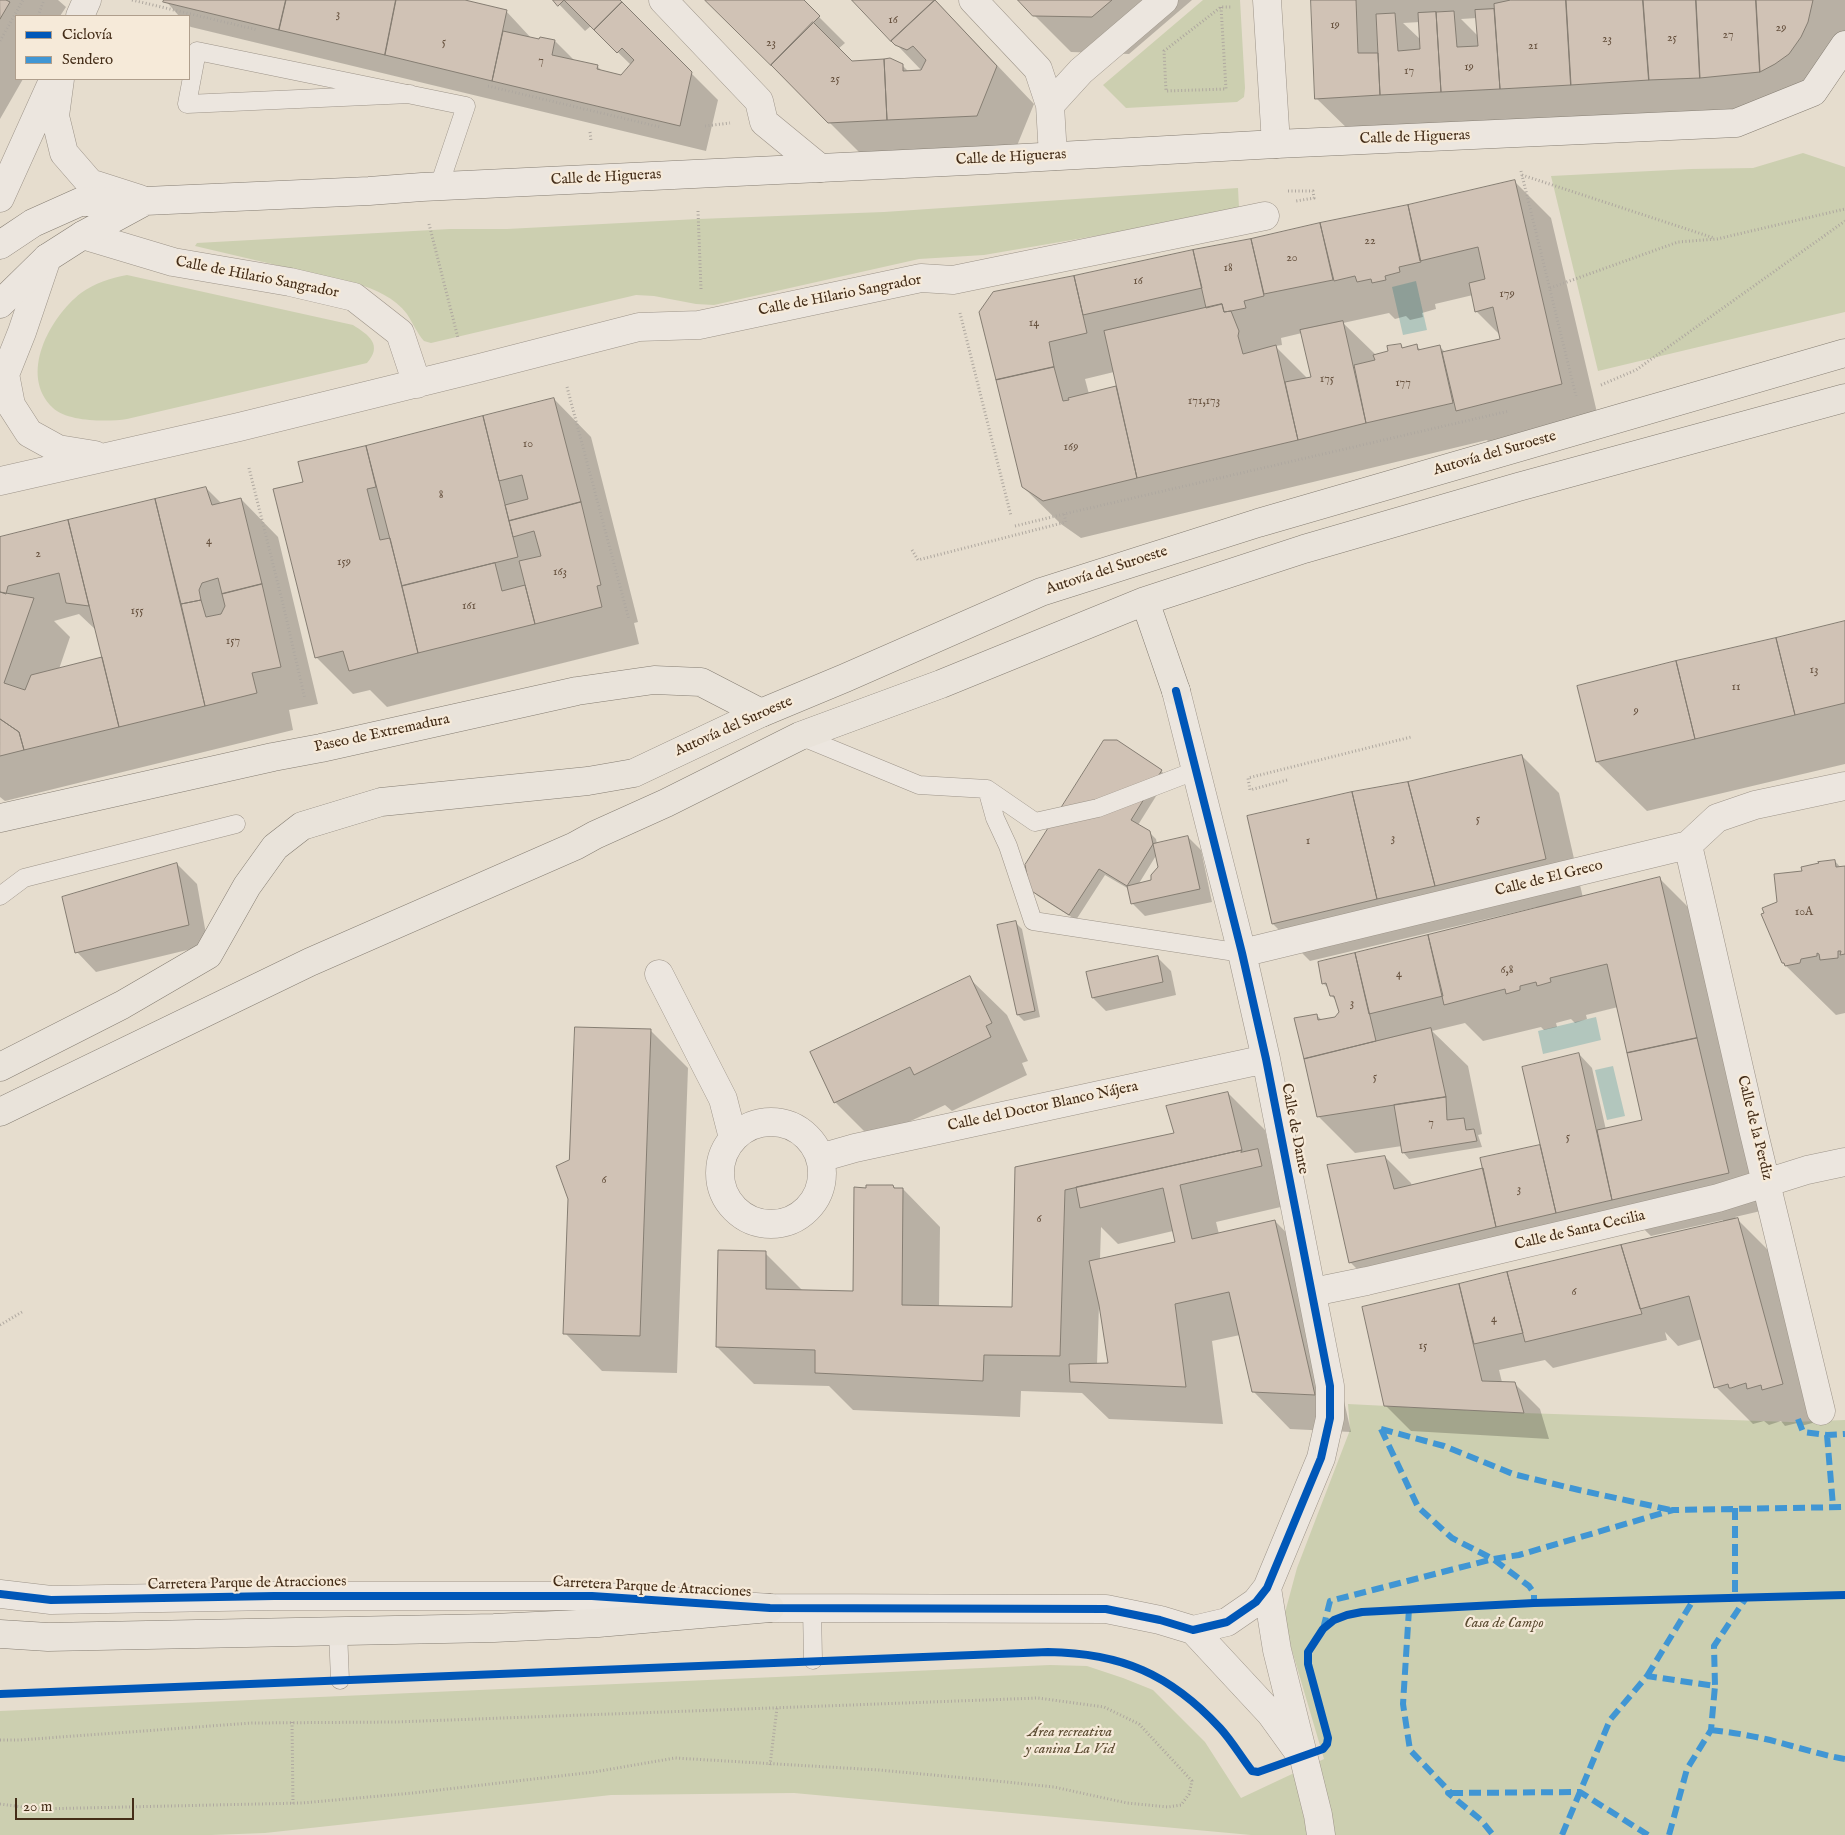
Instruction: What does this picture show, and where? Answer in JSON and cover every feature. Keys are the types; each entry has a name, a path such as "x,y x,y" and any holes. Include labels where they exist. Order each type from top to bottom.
{"main road":[{"name":"Autovía del Suroeste","path":"0,1067 122,1005 208,955 248,886 275,847 302,826 381,802 588,781 634,773 761,712 845,678 1041,592 1258,523 1845,353"},
{"path":"0,1112 310,962 575,846 800,736 941,684 1145,601 1304,549 1518,487 1845,398"},
{"path":"1145,601 1176,691"},
{"name":"Paseo de Extremadura","path":"0,818 577,691 654,680 702,682 761,712"},
{"path":"0,1634 48,1637 494,1628 588,1623 770,1608"}],"street":[{"path":"80,15 87,0"},
{"path":"663,0 759,101 764,122 820,168"},
{"path":"973,0 1038,69 1050,105 1053,156"},
{"path":"1050,105 1081,71 1164,0"},
{"path":"1267,0 1276,144"},
{"name":"Calle de Higueras","path":"0,244 33,223 80,202 146,201 1276,144 1736,123 1813,92 1845,44"},
{"path":"0,198 54,80"},
{"path":"60,80 55,116 64,153 90,183 146,201"},
{"name":"Calle de Higueras","path":"0,304 47,258 82,235 146,201"},
{"name":"Calle de Hilario Sangrador","path":"0,481 108,458 417,384 639,327 698,325 920,278 953,280 1266,216"},
{"name":"Calle de Hilario Sangrador","path":"82,235 173,262 290,282 354,297 400,333 417,384"},
{"path":"2,380 22,332 47,258"},
{"name":"Calle de Hilario Sangrador","path":"2,380 11,405 29,433 58,449 108,458"},
{"name":"Calle de Dante","path":"1176,691 1242,952 1266,1059 1330,1386 1330,1418 1321,1458 1271,1578"},
{"name":"Calle de El Greco","path":"1242,952 1688,845 1717,818 1755,805 1845,786"},
{"name":"Calle de la Perdiz","path":"1688,845 1821,1411"},
{"path":"659,974 723,1099 733,1138"},
{"name":"Calle del Doctor Blanco Nájera","path":"820,1158 855,1148 1266,1059"},
{"path":"775,1122 789,1126 803,1134 813,1145 820,1158 822,1175 818,1192 810,1206 797,1217 782,1223 765,1224 749,1220 735,1210 725,1197 720,1181 720,1165 725,1151 733,1138 745,1129 759,1123 775,1122"},
{"name":"Calle de Santa Cecilia","path":"1313,1292 1718,1198 1807,1170 1845,1162"},
{"path":"1271,1578 1256,1602 1227,1622 1193,1630 1271,1714 1303,1757"},
{"path":"1271,1578 1277,1650 1318,1815 1321,1835"},
{"name":"Carretera Parque de Atracciones","path":"0,1594 51,1600 274,1596 592,1596 770,1608 1106,1609 1160,1620 1193,1630"}],"lane":[{"path":"410,94 187,104 197,51 410,94 466,106 438,186"},
{"path":"800,736 919,785 987,789 1035,822 1098,808 1197,770"},
{"path":"987,789 995,818 1008,846 1033,921 1242,952"},
{"path":"0,896 24,878 236,824"},
{"path":"812,1608 813,1660"},
{"path":"338,1631 340,1680"}],"path":[{"path":"0,41 23,0"},
{"path":"38,15 44,0"},
{"path":"1230,7 1221,7 1164,51 1166,90 1236,88"},
{"path":"1221,7 1226,89"},
{"path":"705,126 731,123"},
{"path":"590,132 591,141"},
{"path":"1576,396 1522,173 1717,239"},
{"path":"1313,191 1314,198"},
{"path":"1550,288 1678,242 1717,239 1845,209"},
{"path":"698,211 702,294"},
{"path":"1593,388 1636,370 1845,221"},
{"path":"429,224 458,337"},
{"path":"958,307 1011,516"},
{"path":"567,386 629,620"},
{"path":"1567,398 1585,392"},
{"path":"1015,526 1518,409"},
{"path":"249,468 305,699"},
{"path":"912,550 918,560 1066,522 1064,514"},
{"path":"1288,780 1250,790 1248,778 1410,737"},
{"path":"0,1325 22,1312"},
{"path":"0,1740 252,1723 396,1722 1038,1698 1104,1707 1139,1724 1192,1781 1189,1794 1181,1805 1168,1807 1127,1803 1054,1787 997,1781 879,1770 675,1758 594,1772 413,1793 293,1804 38,1809 0,1804"},
{"path":"770,1764 777,1708"},
{"path":"292,1722 293,1804"}],"green space":[{"path":"1203,0 1240,0 1244,97 1237,102 1126,108 1103,85"},
{"path":"1803,153 1845,167 1845,312 1598,371 1551,176 1753,168"},
{"path":"1238,188 1239,208 1171,223 984,255 919,259 714,305 636,295 431,343 424,341 407,314 397,303 371,289 357,284 195,246 197,243 450,229 507,229 884,212"},
{"path":"127,275 353,325 369,337 374,346 374,351 367,363 127,419 110,421 88,420 60,413 53,408 43,395 38,379 38,363 49,331 69,303 81,293 103,281"},
{"path":"1348,1404 1524,1413 1791,1422 1845,1420 1845,1835 1251,1835 794,1793 611,1795 265,1833 211,1835 0,1835 0,1711 1050,1665 1087,1666 1153,1690 1205,1742 1241,1798 1324,1759 1283,1620 1297,1568 1350,1430"}],"shaded area":[{"path":"1416,281 1427,330 1403,335 1392,287"},
{"path":"1596,1017 1601,1040 1543,1054 1538,1031"},
{"path":"1613,1066 1625,1116 1607,1120 1595,1070"}],"building":[{"path":"0,0 10,2 0,19"},
{"path":"164,0 286,0 279,30 163,2"},
{"path":"286,0 396,0 385,55 279,30"},
{"path":"396,0 465,0 507,10 492,81 385,55"},
{"path":"553,0 564,0 558,6"},
{"path":"564,0 620,0 622,2 594,30"},
{"path":"705,0 804,0 820,16 771,65"},
{"path":"852,0 935,0 891,41"},
{"path":"935,0 997,66 977,116 887,120 884,59 890,58 903,64 903,71 921,70 926,60 913,46 907,50 895,45 891,41"},
{"path":"1018,0 1112,0 1092,17 1033,16"},
{"path":"1311,0 1356,0 1358,53 1378,53 1380,95 1315,99"},
{"path":"1511,0 1566,0 1571,85 1500,89 1494,4"},
{"path":"1566,0 1643,0 1649,80 1571,85"},
{"path":"1643,0 1696,0 1700,78 1649,80"},
{"path":"1696,0 1756,0 1760,72 1700,78"},
{"path":"1756,0 1813,0 1808,22 1801,37 1789,54 1760,72"},
{"path":"622,2 692,72 680,126 492,81 503,31 539,39 540,37 555,40 552,55 598,65 597,69 621,75 634,60 622,48 617,53 594,30"},
{"path":"1494,9 1500,89 1441,92 1436,12 1454,11 1457,47 1478,46 1475,10"},
{"path":"1436,12 1441,92 1380,95 1376,14 1395,13 1398,51 1420,49 1418,13"},
{"path":"813,22 852,61 884,59 887,120 828,123 771,65"},
{"path":"1515,180 1562,384 1456,411 1442,352 1500,339 1493,307 1475,312 1469,283 1485,279 1478,247 1420,261 1408,205"},
{"path":"1408,205 1421,262 1399,267 1400,272 1385,276 1386,280 1372,283 1371,279 1357,282 1355,276 1334,281 1320,223"},
{"path":"1320,223 1333,280 1264,294 1251,239"},
{"path":"1251,239 1264,296 1244,301 1246,308 1224,312 1222,304 1206,308 1193,250"},
{"path":"1193,250 1202,288 1083,315 1074,276"},
{"path":"1074,276 1087,333 1049,342 1054,367 996,380 979,312 993,292"},
{"path":"1222,304 1224,312 1231,311 1239,331 1238,336 1243,354 1276,345 1298,440 1137,478 1104,331"},
{"path":"1343,321 1366,423 1298,440 1285,382 1311,377 1300,330"},
{"path":"1401,344 1402,348 1417,344 1418,350 1440,345 1453,403 1366,423 1354,365 1375,360 1373,355 1388,351 1387,346"},
{"path":"1054,367 1063,401 1069,400 1068,398 1116,386 1137,478 1043,501 1022,487 996,380"},
{"path":"554,398 581,502 509,521 505,505 528,499 522,475 499,481 483,416"},
{"path":"483,416 518,557 402,586 366,446"},
{"path":"366,446 376,487 367,489 380,540 390,538 418,653 349,671 343,651 315,658 273,489 303,482 298,462"},
{"path":"206,487 212,505 241,498 262,584 222,594 218,578 202,583 199,590 201,600 181,604 155,499"},
{"path":"155,499 205,706 119,727 68,520"},
{"path":"581,502 601,585 597,586 602,607 535,624 519,561 541,556 534,531 513,537 509,521"},
{"path":"68,520 89,606 66,603 59,573 8,586 6,594 0,592 0,537"},
{"path":"495,563 502,591 525,585 535,624 418,653 402,586"},
{"path":"262,584 281,667 252,673 257,693 205,706 181,604 201,600 206,617 221,614 225,606 222,594"},
{"path":"0,592 34,598 4,683 25,690 31,675 102,657 119,727 24,750 19,732 0,719"},
{"path":"1845,621 1845,703 1795,715 1776,638"},
{"path":"1776,638 1795,715 1695,739 1676,661"},
{"path":"1676,661 1695,739 1596,762 1577,686"},
{"path":"0,719 19,732 24,750 0,756"},
{"path":"1104,740 1117,740 1162,770 1131,820 1150,831 1153,844 1127,886 1099,869 1069,915 1030,890 1025,865"},
{"path":"1522,755 1546,859 1435,886 1408,782"},
{"path":"1408,782 1435,886 1377,899 1352,792"},
{"path":"1352,792 1377,899 1272,924 1247,816"},
{"path":"1188,836 1200,889 1131,904 1127,886 1151,880 1151,875 1158,867 1153,844"},
{"path":"1835,860 1836,867 1845,866 1845,954 1840,955 1841,951 1838,951 1838,958 1820,960 1817,953 1817,956 1801,959 1800,963 1785,966 1761,914 1764,913 1762,908 1777,902 1774,874 1802,871 1801,867"},
{"path":"177,863 189,925 75,953 62,897"},
{"path":"1660,877 1697,1038 1627,1053 1607,964 1550,978 1551,982 1537,986 1536,982 1520,986 1520,990 1506,994 1505,989 1444,1005 1428,935"},
{"path":"1016,921 1035,1011 1017,1015 997,925"},
{"path":"1428,935 1443,996 1369,1014 1355,953"},
{"path":"1355,953 1376,1041 1304,1059 1294,1018 1317,1014 1318,1020 1335,1017 1339,1012 1334,996 1330,996 1326,983 1322,984 1318,962"},
{"path":"1158,956 1163,982 1092,998 1086,972"},
{"path":"970,976 992,1023 986,1026 991,1037 914,1075 910,1067 834,1103 810,1052"},
{"path":"575,1027 651,1029 640,1336 563,1334 568,1199 556,1166 569,1160"},
{"path":"1431,1028 1446,1097 1317,1117 1304,1059"},
{"path":"1697,1038 1729,1173 1612,1200 1597,1130 1642,1120 1627,1053"},
{"path":"1579,1053 1612,1200 1556,1213 1522,1067"},
{"path":"1228,1092 1242,1150 1065,1190 1060,1356 984,1355 983,1381 815,1373 815,1350 716,1347 718,1250 766,1251 766,1289 853,1291 854,1187 866,1188 866,1185 893,1185 894,1188 903,1188 902,1305 1012,1307 1015,1167 1174,1133 1166,1106"},
{"path":"1446,1097 1447,1120 1464,1118 1466,1130 1474,1129 1477,1141 1402,1153 1394,1105"},
{"path":"1540,1145 1556,1213 1496,1227 1480,1158"},
{"path":"1258,1149 1262,1166 1180,1185 1192,1239 1275,1220 1315,1395 1252,1392 1229,1292 1175,1304 1186,1387 1070,1382 1069,1364 1108,1363 1099,1305 1089,1261 1175,1242 1163,1188 1080,1208 1076,1187 1242,1150 1241,1152"},
{"path":"1385,1156 1394,1189 1483,1168 1496,1227 1349,1263 1327,1165"},
{"path":"1738,1218 1783,1384 1762,1390 1761,1385 1747,1389 1746,1383 1731,1388 1729,1388 1728,1384 1714,1388 1689,1296 1640,1309 1621,1245"},
{"path":"1621,1245 1642,1314 1525,1342 1507,1272"},
{"path":"1507,1272 1523,1333 1474,1344 1459,1284"},
{"path":"1459,1284 1482,1381 1515,1382 1524,1413 1384,1406 1362,1307"}],"marked path":[{"path":"1798,1419 1803,1432 1827,1435 1845,1434"},
{"path":"1381,1429 1444,1446 1513,1474 1671,1510"},
{"path":"1381,1429 1418,1507 1452,1538 1493,1559 1529,1586 1534,1593 1534,1603"},
{"path":"1827,1435 1833,1506"},
{"path":"1323,1629 1330,1601 1493,1559 1519,1555 1673,1510 1845,1507"},
{"path":"1735,1508 1735,1598"},
{"path":"1562,1835 1610,1720 1647,1676 1715,1686 1714,1646 1746,1598"},
{"path":"1647,1676 1694,1599"},
{"path":"1409,1609 1403,1704 1410,1750 1451,1793 1448,1793 1481,1820 1493,1835"},
{"path":"1669,1835 1687,1769 1711,1730 1715,1686"},
{"path":"1711,1730 1762,1738 1845,1759"},
{"path":"1451,1793 1580,1792 1648,1835"}],"cycle path":[{"path":"0,1594 51,1600 274,1596 592,1596 770,1608 1106,1609 1160,1620 1193,1630 1227,1622 1256,1602 1267,1588 1321,1458 1330,1418 1330,1386 1266,1059 1242,953 1176,691"},
{"path":"0,1694 1048,1652 1074,1653 1121,1662 1163,1680 1201,1709 1224,1733 1252,1771 1258,1772 1323,1749 1327,1744 1328,1738 1308,1664 1308,1652 1323,1629 1334,1620 1347,1615 1362,1612 1534,1603 1845,1595"}],"park label":[{"name":"Casa de Campo","path":"1504,1624"},
{"name":"Área recreativa y canina La Vid","path":"1070,1742"}]}
